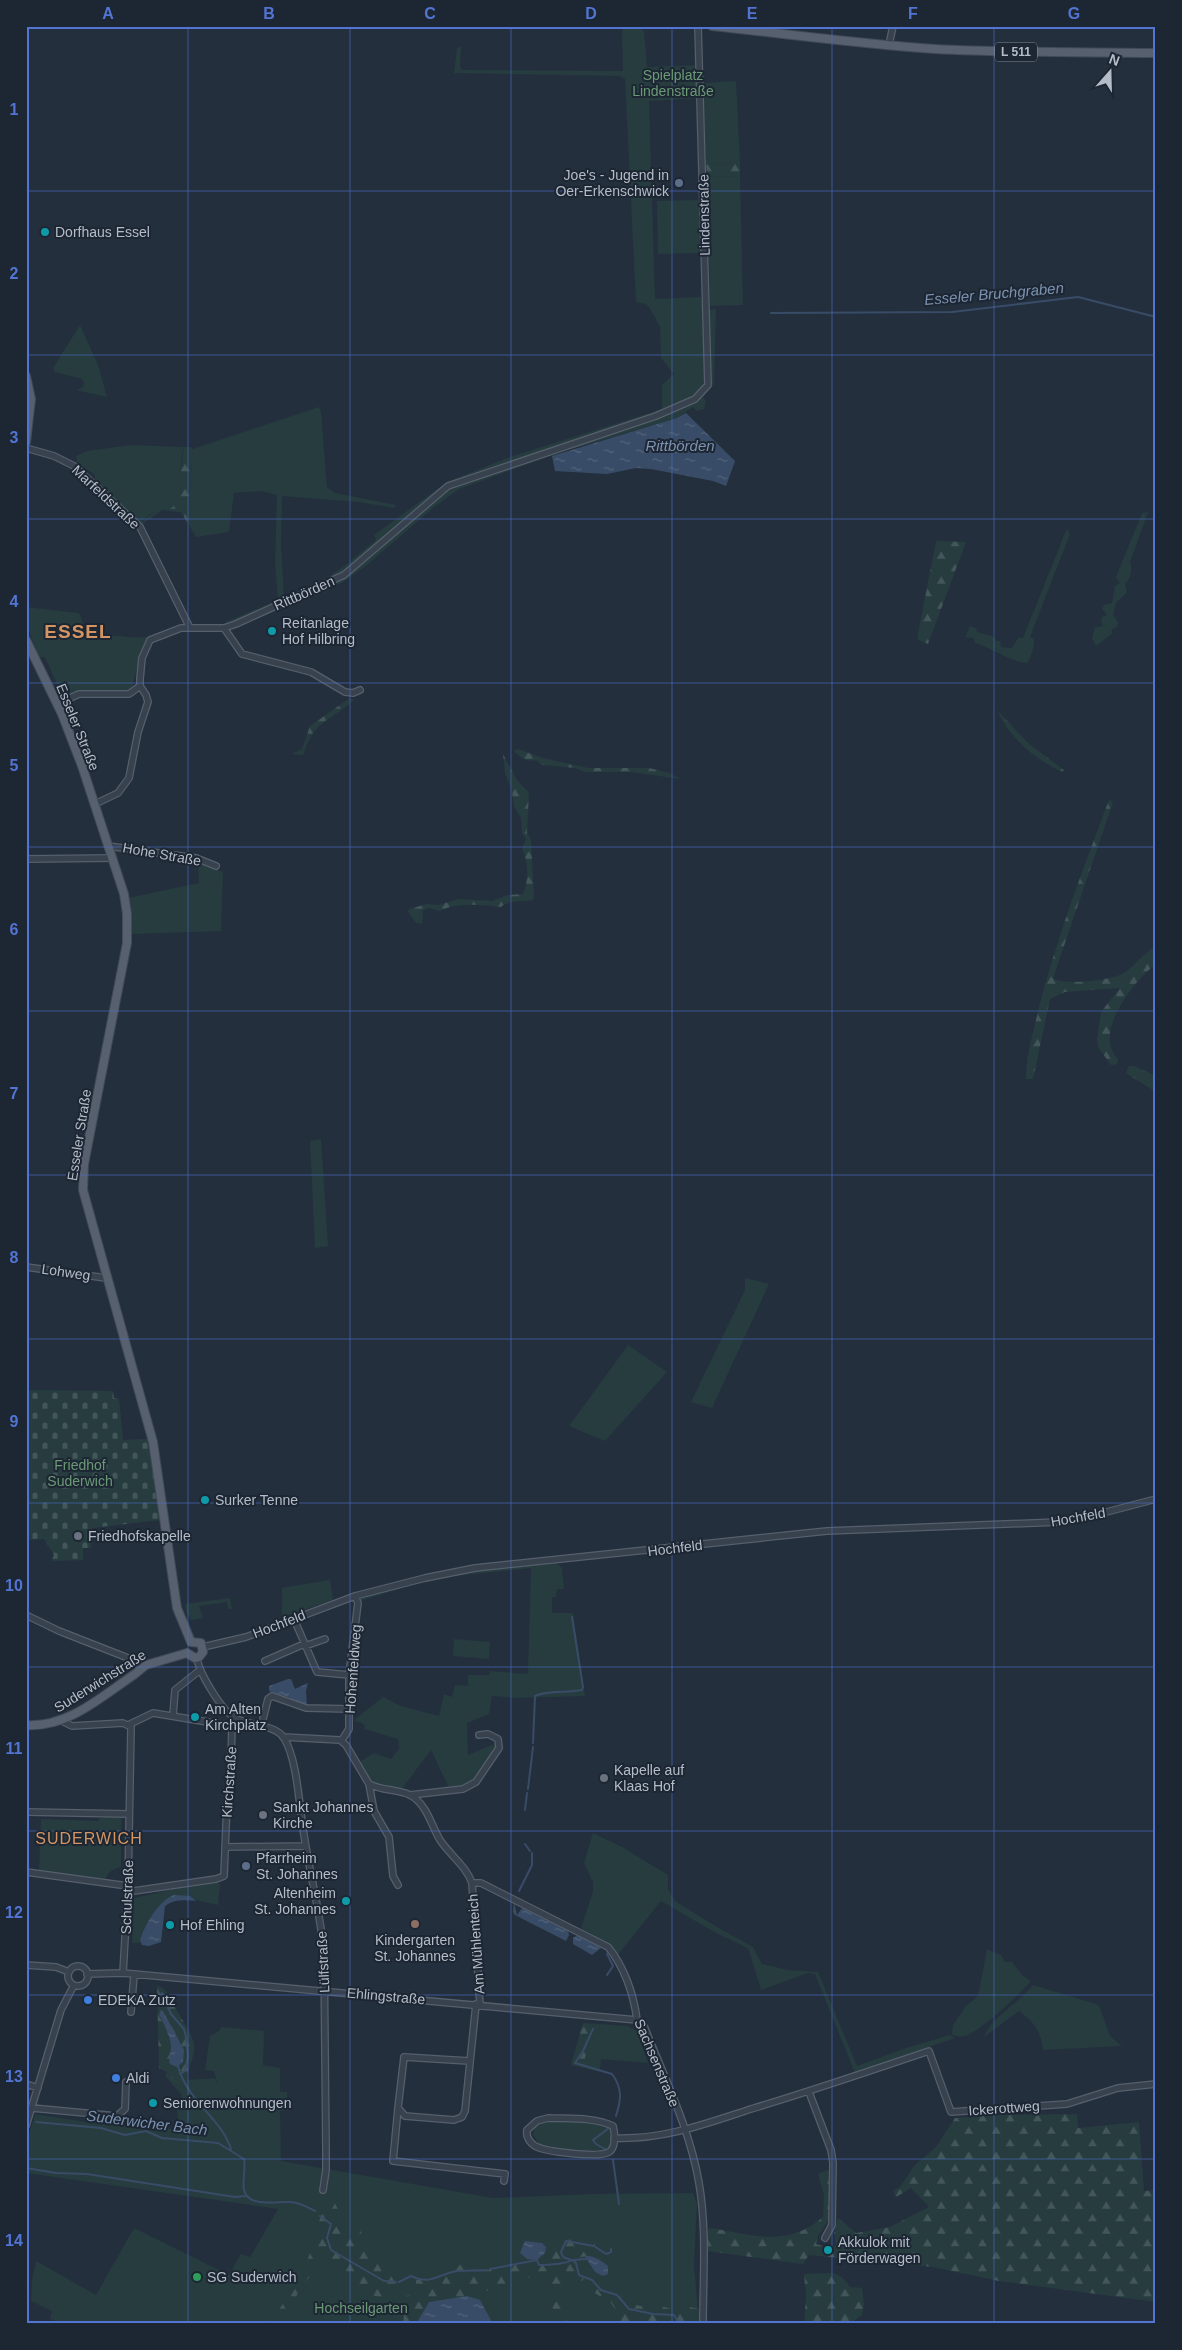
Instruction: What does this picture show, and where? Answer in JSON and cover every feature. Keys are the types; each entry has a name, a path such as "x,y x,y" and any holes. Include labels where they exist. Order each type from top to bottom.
{"main road":[{"name":"L 511","path":"712,26 889,45 1019,52 1156,53"},
{"path":"26,376 31,399 26,442"},
{"name":"Esseler Straße","path":"26,640 57,704 95,804 124,894 127,914 127,943 84,1164 82,1190 153,1442 177,1608 191,1642"},
{"path":"191,1642 199,1642 203,1648 202,1654 197,1658 190,1657 187,1653 187,1646 191,1642"},
{"name":"Suderwichstraße","path":"26,1725 42,1726 62,1721 146,1665 187,1653"}],"street":[{"name":"Lindenstraße","path":"695,399 708,385 698,26"},
{"path":"889,45 893,26"},
{"name":"Rittbörden","path":"95,804 118,793 129,778 138,732 148,702 140,686 142,658 150,640 189,626 224,628 344,575 448,486 656,416 695,399"},
{"name":"Marfeldstraße","path":"26,448 54,456 74,466 140,527 189,626"},
{"path":"224,628 242,654 311,672 345,692 353,693 360,690"},
{"path":"57,704 79,694 130,694 140,686"},
{"name":"Hohe Straße","path":"108,846 181,855 196,858 216,866"},
{"path":"26,859 113,858"},
{"name":"Lohweg","path":"26,1267 106,1278"},
{"name":"Hochfeld","path":"203,1648 246,1637 355,1596 425,1578 475,1568 827,1531 1058,1522 1095,1515 1156,1499"},
{"name":"Hohenfeldweg","path":"342,1740 349,1729 349,1675 358,1603 355,1596"},
{"path":"26,1616 146,1665"},
{"path":"294,1619 317,1672 349,1675"},
{"path":"265,1661 305,1645 324,1640"},
{"path":"197,1658 200,1670 227,1711 234,1718 278,1732 283,1737 342,1740 369,1784 374,1811 389,1837 393,1876 398,1885"},
{"path":"173,1716 175,1690 200,1670"},
{"path":"261,1727 268,1699 272,1696 306,1708 349,1709"},
{"path":"62,1721 72,1726 123,1723 128,1725 153,1713 232,1726"},
{"name":"Kirchstraße","path":"128,1889 216,1879 224,1876 227,1802 230,1795 232,1726 234,1718"},
{"name":"Schulstraße","path":"123,1973 128,1889 132,1731 128,1725"},
{"path":"369,1784 375,1788 410,1795 463,1789 476,1782 499,1748 498,1739 488,1734 479,1735"},
{"name":"Lülfstraße","path":"283,1737 294,1772 305,1846 322,1927 325,1991 326,2163 323,2190"},
{"path":"410,1795 426,1812 439,1839 468,1874 472,1883"},
{"path":"26,1812 129,1814"},
{"path":"225,1847 305,1846"},
{"path":"26,1872 128,1889"},
{"name":"Sachsenstraße","path":"472,1883 481,1883 600,1941 616,1956 635,2004 637,2020 644,2026 694,2159 703,2225 703,2324"},
{"name":"Am Mühlenteich","path":"398,2108 405,2116 458,2120 465,2111 469,2061 478,2005 472,1883"},
{"name":"Ehlingstraße","path":"26,1965 56,1967 69,1972 73,1967 80,1966 87,1974 123,1973 637,2020"},
{"path":"69,1972 68,1977 74,1985"},
{"path":"74,1985 83,1984 87,1974"},
{"path":"131,2012 134,1974"},
{"path":"26,2126 61,2010 74,1985"},
{"name":"Ickerottweg","path":"614,2138 642,2139 684,2129 809,2092 929,2051 951,2112 1067,2104 1118,2088 1156,2084"},
{"path":"469,2061 404,2057 393,2160 505,2174 504,2181"},
{"path":"32,2108 117,2116 125,2109 126,2082"},
{"path":"26,2084 38,2088"},
{"path":"809,2092 831,2150 833,2163 832,2225 825,2238"},
{"path":"548,2118 579,2119 613,2126 614,2138 613,2148 609,2152 583,2154 540,2148 532,2143 527,2133 531,2124 548,2118"}],"green space":[{"name":"Spielplatz Lindenstraße","path":"622,28 639,28 644,31 647,67 698,65 700,98 649,101 655,299 701,297 703,311 716,309 714,384 703,397 706,401 704,409 697,411 693,407 677,418 555,454 459,489 433,508 367,565 345,581 327,591 228,630 226,622 278,600 275,563 277,495 261,491 234,493 229,532 196,537 187,522 193,449 319,407 327,487 335,493 396,505 395,508 358,502 282,496 281,545 284,597 317,585 347,564 376,540 374,535 447,482 510,457 662,409 662,385 674,374 661,358 660,327 646,304 636,302 625,79 620,76 454,73 457,48 461,46 460,67 462,70 623,71"},
{"path":"736,81 740,163 706,164 703,83"},
{"path":"740,163 740,176 707,177 706,164"},
{"path":"740,176 743,305 710,306 707,177"},
{"path":"700,200 701,253 658,254 657,201"},
{"path":"80,325 98,365 107,397 76,390 83,387 82,379 55,372 53,368"},
{"path":"131,445 184,447 177,502 171,509 161,509 154,512 140,524 95,479 95,475 77,462 76,456 87,451"},
{"path":"184,447 193,449 187,522 181,512 162,510 141,525 156,510 170,509 174,506 178,494"},
{"path":"1148,512 1130,562 1131,574 1125,584 1127,592 1116,603 1113,615 1118,622 1117,627 1111,630 1113,633 1096,646 1092,638 1095,627 1103,626 1102,617 1107,615 1102,609 1104,605 1112,603 1115,586 1120,583 1116,578 1118,572 1142,513"},
{"path":"1067,528 1070,534 1030,637 1034,639 1034,645 1027,663 1014,660 975,643 974,638 965,637 970,626 976,628 977,632 995,637 996,641 1000,641 1001,647 1012,648 1018,638 1023,638"},
{"path":"936,541 966,542 928,644 917,639"},
{"path":"26,607 79,613 88,635 150,637 140,657 132,687 125,691 79,691 64,695 44,657 39,657 27,626"},
{"path":"350,698 354,700 323,723 312,734 303,755 292,754 302,749 310,726"},
{"path":"997,710 1029,744 1064,770 1062,772 1052,767 1024,747 1009,730"},
{"path":"518,749 543,758 588,768 649,768 669,773 681,779 631,772 585,772 576,768 542,765 536,760 526,760 521,757 514,751"},
{"path":"503,754 517,780 529,793 527,833 531,840 534,899 513,902 501,907 462,905 440,911 429,908 423,910 422,924 416,923 407,910 426,904 439,905 458,899 492,901 508,895 523,894 527,872 526,860 522,849 526,839 522,833 521,818 514,806 512,792 505,773"},
{"path":"1109,800 1113,802 1053,978 1066,982 1076,982 1116,976 1134,965 1156,946 1156,964 1137,982 1127,995 1113,1022 1110,1036 1111,1048 1118,1059 1117,1064 1111,1065 1098,1047 1097,1040 1101,1012 1120,988 1065,992 1050,999 1033,1079 1026,1079 1032,1037 1053,958"},
{"path":"198,863 223,872 221,931 131,934 128,898 199,883"},
{"path":"1129,1066 1134,1066 1156,1076 1156,1092 1126,1073"},
{"path":"321,1139 328,1246 315,1248 310,1141"},
{"path":"745,1278 769,1284 712,1408 691,1402 745,1290"},
{"path":"628,1345 667,1372 605,1441 569,1426"},
{"name":"Friedhof Suderwich","path":"26,1390 113,1391 114,1398 119,1399 123,1440 148,1439 160,1520 92,1528 91,1548 83,1548 83,1560 51,1561 54,1555 44,1539 26,1540 26,1407 29,1407"},
{"path":"557,1563 562,1568 564,1589 557,1589 556,1597 552,1597 552,1613 573,1613 585,1696 515,1698 492,1696 489,1714 467,1723 468,1755 494,1744 496,1749 477,1776 465,1785 449,1788 431,1750 401,1790 379,1786 371,1781 358,1763 374,1753 391,1759 399,1749 398,1739 364,1729 365,1725 354,1720 383,1697 401,1706 439,1716 444,1694 452,1697 455,1685 468,1686 468,1675 489,1675 490,1671 528,1674 531,1568 455,1576 412,1585 360,1601 361,1598 473,1569"},
{"path":"330,1580 333,1600 282,1617 282,1588"},
{"path":"230,1598 232,1609 228,1609 227,1602 199,1606 203,1618 191,1620 186,1612 185,1604"},
{"path":"454,1639 490,1642 489,1659 453,1656"},
{"path":"121,1817 121,1867 108,1874 106,1879 39,1871 41,1819 99,1821 99,1818"},
{"path":"593,1833 622,1847 668,1875 668,1889 675,1901 753,1947 762,1964 788,1970 818,1972 857,2066 906,2048 950,2035 955,2038 855,2073 815,1974 808,1973 761,1990 748,1948 716,1933 661,1901 617,1956 609,1945 581,1928 593,1892 593,1882 584,1863"},
{"path":"217,1880 220,1885 218,1905 174,1895 157,1911 148,1923 141,1936 140,1943 132,1943 134,1898"},
{"path":"987,1949 1001,1955 1005,1962 1012,1962 1022,1975 1031,1981 1009,2003 979,2028 964,2036 952,2035 953,2025 966,2006 978,1996"},
{"path":"1033,1985 1099,2005 1110,2036 1122,2046 1043,2050 1041,2037 1036,2027 1019,2011 984,2037 992,2023"},
{"path":"157,1986 163,1988 169,1995 190,2032 194,2045 194,2054 187,2080 179,2087 167,2072 159,2068"},
{"path":"583,2023 628,2026 637,2031 648,2063 601,2059 600,2072 571,2065"},
{"path":"583,2023 599,2025 591,2040 582,2067 571,2065"},
{"name":"Hochseilgarten","path":"221,2027 264,2031 263,2065 280,2068 280,2092 287,2092 287,2110 280,2111 281,2161 493,2198 591,2194 693,2193 697,2204 694,2264 699,2324 65,2324 50,2319 52,2311 31,2301 32,2280 36,2261 96,2295 134,2228 229,2275 241,2254 250,2257 278,2209 26,2173 26,2144 35,2114 92,2123 173,2129 178,2120 177,2110 183,2103 181,2094 165,2076 167,2072 179,2087 187,2080 215,2078 218,2085 214,2071 205,2070 210,2036 219,2031"},
{"path":"1077,2114 1078,2128 1139,2122 1144,2191 1156,2190 1156,2302 999,2281 933,2267 809,2255 803,2264 707,2251 707,2232 710,2228 769,2237 796,2233 810,2227 823,2217 824,2195 818,2174 827,2170 831,2171 830,2218 818,2236 816,2244 830,2248 836,2245 834,2233 838,2218 856,2233 890,2227 929,2207 911,2188 896,2197 893,2191 900,2187 915,2165 936,2147 955,2118 993,2115"},
{"path":"584,2121 607,2126 611,2129 610,2149 578,2152 539,2144 533,2135 535,2127 543,2122"},
{"path":"325,2201 334,2202 339,2211 336,2217 336,2225 354,2224 360,2228 368,2255 378,2257 398,2272 402,2286 394,2303 355,2289 345,2278 322,2264 303,2284 281,2324 269,2324 289,2295 309,2256"},
{"path":"563,2237 595,2243 594,2256 580,2257 586,2272 582,2281 563,2281 560,2295 565,2304 567,2324 545,2324 554,2320 555,2316 541,2274 480,2293 480,2300 467,2296 429,2302 416,2324 403,2324 406,2296 415,2294 416,2280 469,2262 481,2266 485,2271 525,2259 533,2261 543,2256 549,2261 557,2248 556,2242"},
{"path":"832,2273 841,2276 850,2287 862,2288 864,2304 862,2315 850,2324 804,2324 806,2296 804,2274"},
{"path":"592,2274 597,2274 604,2280 603,2286 608,2287 637,2305 645,2307 662,2306 675,2311 686,2306 699,2309 699,2324 618,2322 619,2315 607,2297 593,2292 592,2285 588,2283"}],"water":[{"name":"Rittbörden","path":"686,413 735,461 726,486 713,481 651,469 636,468 607,474 555,471 552,456 677,418"},
{"path":"291,1679 295,1689 308,1683 306,1691 307,1706 292,1703 290,1698 269,1691 269,1686"},
{"path":"174,1895 190,1896 196,1901 176,1901 165,1906 161,1942 149,1946 142,1945 140,1940 142,1934 153,1914 163,1902"},
{"path":"514,1903 517,1915 522,1908 568,1931 569,1935 566,1941 515,1915 513,1912"},
{"path":"578,1935 601,1948 592,1955 573,1944 573,1938"},
{"path":"161,2010 184,2050 183,2062 177,2067 170,2064 171,2044 159,2014"},
{"path":"525,2241 542,2243 546,2247 545,2253 537,2260 527,2259 520,2253"},
{"path":"585,2256 595,2257 606,2264 608,2266 608,2274 603,2276 595,2272"},
{"path":"467,2296 480,2300 493,2324 416,2324 429,2302"}],"waterway":[{"name":"Esseler Bruchgraben","path":"771,313 952,312 1078,297 1156,317"},
{"path":"533,1743 535,1696 545,1693 582,1690 583,1687 572,1617"},
{"path":"528,1789 533,1747"},
{"path":"525,1810 527,1793"},
{"path":"525,1844 530,1851"},
{"path":"519,1891 532,1865 532,1853"},
{"path":"607,1954 613,1966 607,1975"},
{"path":"162,1993 171,2014 184,2029 186,2037 188,2056 185,2071 180,2074"},
{"path":"593,2029 575,2063 612,2074 616,2079 620,2095 616,2116"},
{"path":"178,2066 182,2078 189,2089 220,2128 231,2149"},
{"name":"Suderwicher Bach","path":"36,2122 101,2128 125,2135 146,2131 162,2138 218,2143 244,2159 244,2190 251,2199 264,2202 293,2202 315,2211"},
{"path":"605,2149 593,2140 609,2128"},
{"path":"613,2160 619,2204"},
{"name":"Suderwicher Bach","path":"26,2168 56,2173 87,2174 235,2197 246,2196"},
{"name":"Suderwicher Bach","path":"320,2216 331,2224 327,2238 331,2250 384,2281 396,2282"},
{"path":"571,2260 563,2257 561,2252 566,2241 594,2246 606,2254 611,2252 611,2249"},
{"path":"574,2260 586,2259"},
{"path":"490,2269 537,2260 539,2265 572,2260 576,2263 579,2275 592,2280 601,2290 617,2295 629,2309 653,2314 674,2315 680,2324"},
{"name":"Suderwicher Bach","path":"399,2282 411,2276 425,2280 451,2272 487,2270"}],"place":[{"name":"Joe's - Jugend in Oer-Erkenschwick","path":"679,183"},
{"name":"Dorfhaus Essel","path":"45,232"},
{"name":"Reitanlage Hof Hilbring","path":"272,631"},
{"name":"Surker Tenne","path":"205,1500"},
{"name":"Friedhofskapelle","path":"78,1536"},
{"name":"Am Alten Kirchplatz","path":"195,1717"},
{"name":"Kapelle auf Klaas Hof","path":"604,1778"},
{"name":"Sankt Johannes Kirche","path":"263,1815"},
{"name":"Pfarrheim St. Johannes","path":"246,1866"},
{"name":"Altenheim St. Johannes","path":"346,1901"},
{"name":"Kindergarten St. Johannes","path":"415,1924"},
{"name":"Hof Ehling","path":"170,1925"},
{"name":"EDEKA Zutz","path":"88,2000"},
{"name":"Aldi","path":"116,2078"},
{"name":"Seniorenwohnungen","path":"153,2103"},
{"name":"Akkulok mit Förderwagen","path":"828,2250"},
{"name":"SG Suderwich","path":"197,2277"}],"district":[{"name":"ESSEL","path":"78,631"},
{"name":"SUDERWICH","path":"89,1838"}]}
